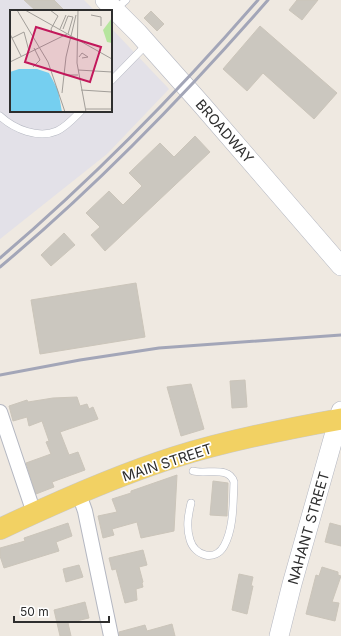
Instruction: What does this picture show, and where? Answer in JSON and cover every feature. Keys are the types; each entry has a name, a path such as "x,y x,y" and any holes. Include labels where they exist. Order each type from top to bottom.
{"main road":[{"name":"MAIN STREET","path":"0,529 131,472 196,451 258,435 340,417"}],"street":[{"name":"BROADWAY","path":"116,3 147,44 215,119 341,266"},
{"path":"0,412 34,513"},
{"name":"NAHANT STREET","path":"279,636 292,584 340,417"},
{"path":"79,494 85,511 111,636"}],"lane":[{"path":"112,79 147,44"},
{"path":"0,116 9,124 23,130 50,133 62,128 80,112"},
{"path":"192,503 187,519 190,541 198,553 206,556 213,556 217,554 224,546 230,527 234,482 232,476 226,472 201,473 193,471"}],"shaded area":[{"path":"0,0 84,0 94,10 10,10 10,112 112,112 112,29 169,89 107,154 0,239"}],"building":[{"path":"24,0 54,0 64,10 35,10"},
{"path":"297,0 318,0 302,20 289,10"},
{"path":"151,11 164,24 157,31 144,18"},
{"path":"260,26 337,93 314,119 263,73 247,91 223,69"},
{"path":"195,136 210,152 105,251 91,235 100,227 86,213 109,191 123,205 142,186 129,173 160,143 174,157"},
{"path":"64,233 75,245 51,266 41,255"},
{"path":"136,283 145,337 40,354 31,300"},
{"path":"245,380 247,407 232,408 230,381"},
{"path":"191,384 204,429 181,436 167,387"},
{"path":"77,397 80,406 87,404 89,409 93,407 98,419 60,432 69,455 78,452 85,470 52,482 54,487 36,494 26,463 51,454 46,442 49,441 42,421 29,426 27,417 13,421 9,406 27,400 28,402 53,398"},
{"path":"177,475 174,531 141,538 137,522 112,529 114,535 103,538 98,516 117,512 112,499"},
{"path":"213,481 228,483 227,516 210,515"},
{"path":"68,523 72,536 56,542 59,551 4,568 0,556 0,548 25,541 24,538"},
{"path":"330,523 341,526 341,546 325,542"},
{"path":"143,550 147,565 139,567 143,587 136,589 137,600 125,603 116,569 112,570 109,558"},
{"path":"79,565 83,577 66,582 63,569"},
{"path":"322,567 338,572 338,575 341,576 332,602 339,603 335,621 306,614 316,575 319,576"},
{"path":"239,574 253,577 251,586 253,586 247,614 232,610"},
{"path":"85,602 89,618 68,623 71,636 60,636 54,610"},
{"path":"172,624 175,636 119,636 119,632 145,625 147,631"}],"railway":[{"path":"0,258 35,228 134,134 197,68 258,0"},
{"path":"0,267 106,172 205,70 268,0"},
{"path":"0,375 80,360 159,348 341,335"}]}
